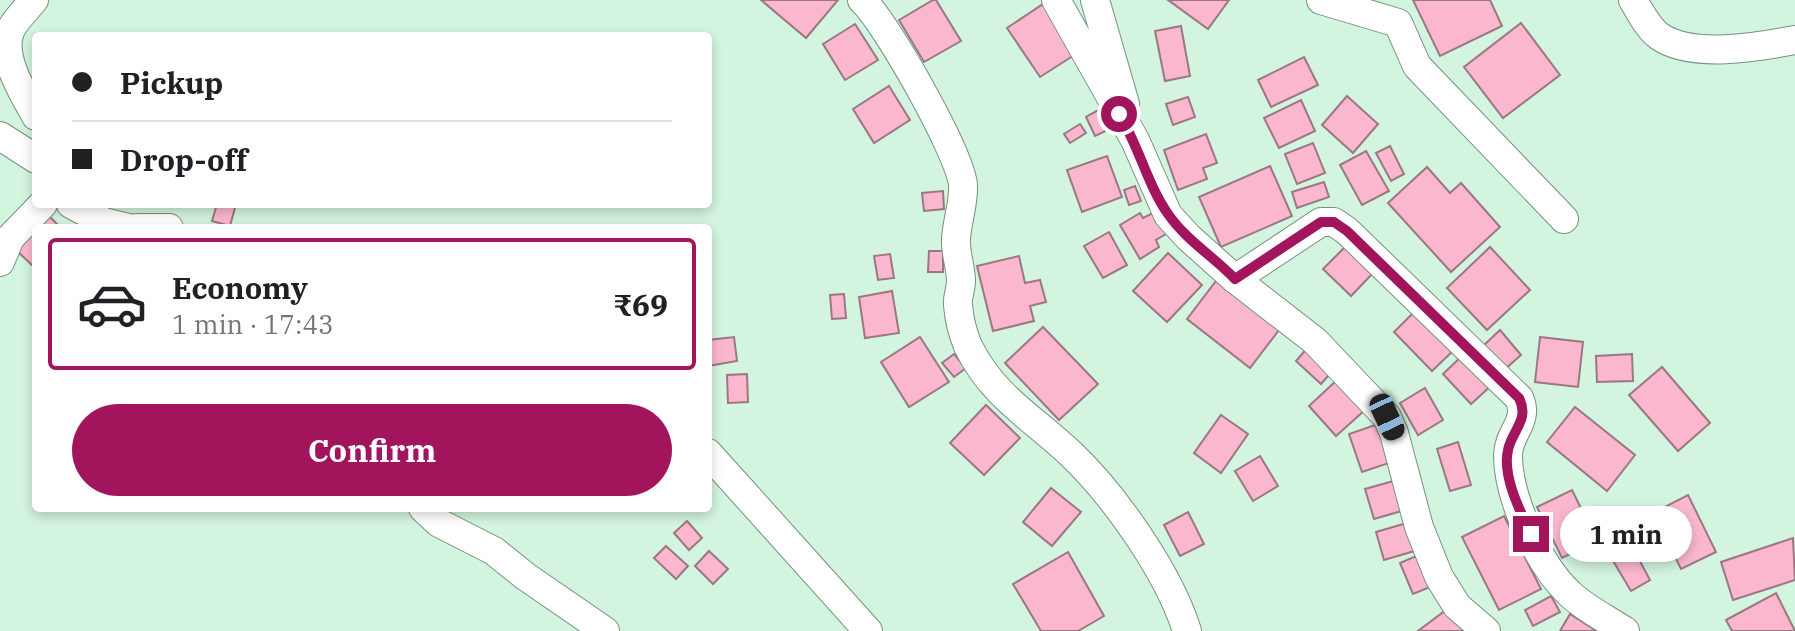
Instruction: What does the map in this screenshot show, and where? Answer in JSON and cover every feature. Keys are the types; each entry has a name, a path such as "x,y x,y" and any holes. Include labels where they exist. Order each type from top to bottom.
{"street":[{"path":"32,108 14,72 7,47 13,26 34,0"},
{"path":"862,0 887,31 958,161 963,201 956,239 961,283 957,303 967,343 990,384 1024,417 1046,431 1071,454 1121,510 1170,592 1187,631"},
{"path":"1056,0 1135,140 1168,215 1235,279 1315,341 1387,417 1419,527 1439,577 1457,606 1486,631"},
{"path":"1095,0 1135,140"},
{"path":"1321,0 1398,23 1417,66 1564,219"},
{"path":"1633,0 1656,34 1676,46 1730,49 1795,40"},
{"path":"0,136 32,156"},
{"path":"0,262 10,238 39,208"},
{"path":"82,208 108,218"},
{"path":"1235,279 1321,222 1334,222 1347,231 1519,398 1524,408 1507,451 1510,479 1539,553 1568,593 1625,631"},
{"path":"712,457 868,631"},
{"path":"427,512 439,523 494,551 605,631"}],"building":[{"path":"761,0 838,0 806,38"},
{"path":"936,0 961,41 924,62 899,20"},
{"path":"1168,0 1229,0 1208,29"},
{"path":"1413,0 1490,0 1502,26 1440,56"},
{"path":"1046,2 1079,52 1040,77 1007,28"},
{"path":"1521,23 1560,75 1503,118 1464,67"},
{"path":"855,24 878,60 845,80 823,44"},
{"path":"1181,26 1190,76 1165,81 1155,31"},
{"path":"1304,57 1318,85 1271,107 1258,80"},
{"path":"889,86 910,120 874,143 853,109"},
{"path":"1347,96 1378,124 1353,153 1322,125"},
{"path":"1188,97 1195,117 1173,125 1166,104"},
{"path":"1301,100 1315,131 1279,148 1264,118"},
{"path":"1104,107 1114,127 1095,136 1086,117"},
{"path":"1080,124 1086,133 1070,143 1064,134"},
{"path":"1206,134 1217,163 1203,168 1207,179 1178,190 1164,150"},
{"path":"1313,143 1325,173 1297,184 1285,154"},
{"path":"1390,146 1404,174 1391,181 1376,153"},
{"path":"1366,151 1389,191 1362,205 1340,165"},
{"path":"1107,156 1122,197 1082,212 1067,170"},
{"path":"1270,166 1292,216 1221,247 1199,197"},
{"path":"1427,167 1450,193 1461,183 1500,227 1451,272 1388,203"},
{"path":"1324,182 1329,197 1297,208 1292,192"},
{"path":"1135,186 1141,201 1129,205 1124,190"},
{"path":"943,191 944,209 924,211 922,193"},
{"path":"216,208 235,208 231,224 212,221"},
{"path":"1159,210 1171,231 1156,240 1159,247 1140,259 1120,225 1140,213 1143,218"},
{"path":"47,214 57,224 38,224"},
{"path":"32,230 32,265 15,249"},
{"path":"1109,232 1127,265 1103,278 1084,246"},
{"path":"1347,245 1375,271 1351,296 1323,269"},
{"path":"1490,247 1530,290 1487,330 1447,288"},
{"path":"929,251 943,251 943,272 928,272"},
{"path":"1168,253 1202,285 1167,322 1133,291"},
{"path":"890,254 894,278 878,280 874,256"},
{"path":"1019,256 1025,283 1040,280 1046,302 1030,306 1034,321 993,331 977,266"},
{"path":"1216,281 1279,330 1250,368 1187,319"},
{"path":"892,291 899,333 865,338 859,297"},
{"path":"844,294 846,318 832,319 830,295"},
{"path":"1418,308 1456,348 1432,371 1394,332"},
{"path":"1043,327 1098,384 1059,420 1005,363"},
{"path":"1500,330 1521,355 1504,370 1483,346"},
{"path":"734,337 737,361 712,365 712,340"},
{"path":"920,337 949,382 909,407 881,362"},
{"path":"1540,337 1583,342 1578,387 1535,382"},
{"path":"1309,346 1335,368 1321,384 1296,361"},
{"path":"1465,353 1494,383 1471,404 1443,374"},
{"path":"954,354 966,368 954,377 942,363"},
{"path":"1632,354 1633,381 1597,382 1596,356"},
{"path":"1662,367 1710,423 1678,451 1629,395"},
{"path":"747,374 748,402 728,403 727,375"},
{"path":"1337,380 1365,410 1336,436 1309,406"},
{"path":"1425,388 1443,420 1418,435 1400,403"},
{"path":"986,405 1020,438 984,475 950,443"},
{"path":"1575,407 1635,455 1607,491 1547,442"},
{"path":"1221,415 1248,434 1221,473 1194,453"},
{"path":"1378,424 1392,462 1362,472 1349,434"},
{"path":"1458,442 1471,485 1450,491 1437,449"},
{"path":"1260,456 1278,486 1253,501 1235,471"},
{"path":"1397,480 1405,510 1374,519 1365,489"},
{"path":"1051,488 1081,512 1052,546 1023,522"},
{"path":"1572,490 1597,541 1562,558 1537,507"},
{"path":"1688,495 1716,552 1681,569 1653,513"},
{"path":"1188,512 1204,544 1180,556 1164,525"},
{"path":"1504,516 1541,589 1499,610 1462,537"},
{"path":"687,521 702,538 689,550 674,533"},
{"path":"1410,522 1418,550 1384,560 1376,532"},
{"path":"1627,537 1650,580 1631,591 1606,549"},
{"path":"1793,538 1795,580 1733,600 1721,562"},
{"path":"666,546 688,566 676,579 654,558"},
{"path":"709,551 728,569 713,584 695,566"},
{"path":"1068,552 1104,616 1078,631 1041,631 1013,584"},
{"path":"1423,553 1435,585 1413,594 1400,563"},
{"path":"1776,593 1795,631 1732,631 1726,620"},
{"path":"1551,596 1560,612 1533,626 1525,610"},
{"path":"1450,607 1468,631 1418,631"},
{"path":"1570,614 1595,630 1560,631"}],"route":[{"path":"1119,114 1135,140 1168,215 1235,279 1321,222 1334,222 1347,231 1519,398 1524,408 1523,417 1507,451 1510,479 1531,534"}]}
